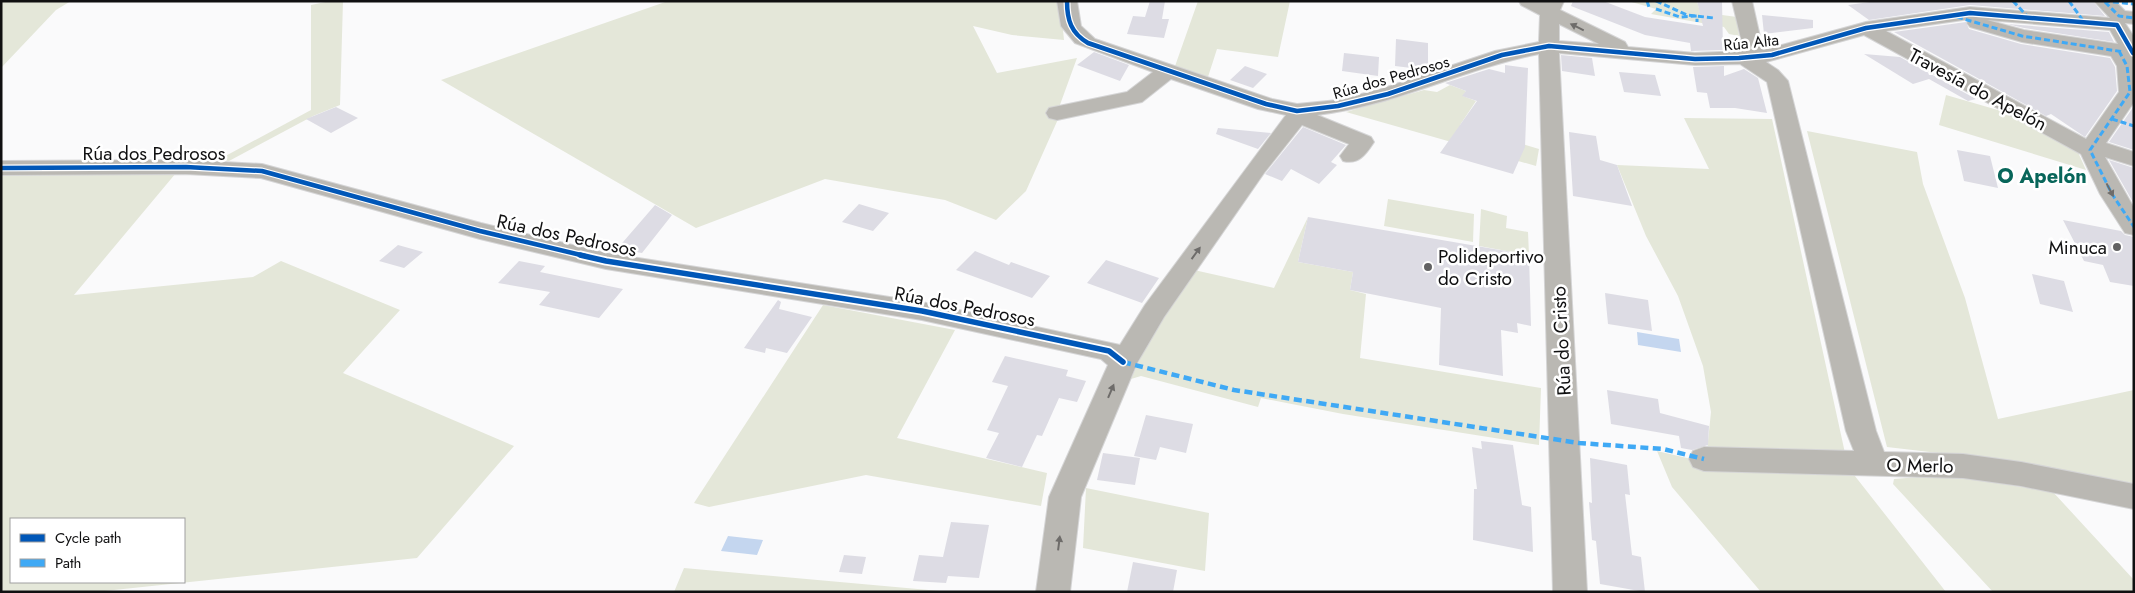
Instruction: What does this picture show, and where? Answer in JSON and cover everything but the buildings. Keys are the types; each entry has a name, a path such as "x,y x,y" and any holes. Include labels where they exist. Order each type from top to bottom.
{"street":[{"name":"Rúa dos Pedrosos","path":"1066,1 1068,24 1075,36 1095,46 1266,104 1297,111 1338,106 1388,94 1502,56 1549,46"},
{"path":"1742,1 1750,58 1771,74 1776,81 1861,431 1874,464"},
{"path":"2013,1 2027,16"},
{"path":"2069,1 2084,22"},
{"path":"2090,150 2132,93 2128,39 2104,1"},
{"name":"Rúa Alta","path":"1544,5 1572,24 1638,53"},
{"name":"Rúa do Cristo","path":"1544,5 1549,46 1570,592"},
{"path":"1960,10 2022,36 2128,39"},
{"name":"Rúa Alta","path":"1549,46 1695,59 1750,58 1772,56 1866,28 1960,10 2084,22 2128,39"},
{"name":"Travesía do Apelón","path":"1866,28 2090,150"},
{"path":"1057,113 1134,98 1168,71"},
{"path":"1297,111 1303,117 1363,142 1351,156"},
{"path":"1054,592 1065,497 1123,362 1154,311 1256,168 1296,118 1297,111"},
{"path":"2112,118 2134,126"},
{"path":"2090,150 2105,150 2134,159"},
{"path":"2090,150 2112,194 2134,227"},
{"name":"Rúa dos Pedrosos","path":"1,168 186,167 262,171 480,231 606,261 922,311 1110,351 1123,362"},
{"name":"O Merlo","path":"1704,459 1962,466 2021,474 2134,497"}],"shaded area":[{"path":"1,1 71,1 56,10 1,68"},
{"path":"330,1 343,1 340,105 313,116 229,161 218,160 311,110 311,5"},
{"path":"668,1 1060,1 1064,40 1012,35 973,26 997,73 1077,58 1057,113 1059,117 1026,191 996,220 945,200 825,179 696,228 441,80"},
{"path":"1198,1 1290,1 1278,57 1217,49 1207,80 1174,69"},
{"path":"1628,1 1697,1 1700,12 1737,17 1739,36 1729,34 1724,27 1651,14 1656,9"},
{"path":"1450,85 1466,91 1463,96 1476,101 1460,125 1539,149 1536,166 1346,112 1424,90 1437,92"},
{"path":"1946,95 2022,117 2077,150 2086,170 1939,125"},
{"path":"1684,118 1772,119 1845,453 1707,451 1711,412 1703,366 1678,296 1646,236 1617,165 1709,169"},
{"path":"1807,131 1917,152 1923,184 1965,298 1998,419 2134,390 2134,488 2015,462 1887,447"},
{"path":"1,173 176,173 74,295 253,277 281,261 400,310 343,373 514,446 417,558 185,582 185,518 10,518 10,583 180,583 95,592 1,592"},
{"path":"1388,199 1474,214 1473,242 1384,226"},
{"path":"1481,209 1507,216 1506,228 1528,232 1529,255 1479,246"},
{"path":"1308,217 1298,262 1353,272 1350,290 1366,294 1360,358 1541,388 1539,445 1343,414 1261,398 1258,407 1141,376 1131,379 1161,313 1194,270 1274,288"},
{"path":"823,305 955,330 897,438 1047,473 1041,506 866,475 709,507 694,503"},
{"path":"1657,451 1734,469 1851,471 1946,592 1761,592 1672,487"},
{"path":"1931,476 1978,480 2053,492 2134,580 2134,592 1993,592 1893,484 1894,479"},
{"path":"1086,488 1209,513 1205,571 1083,548"},
{"path":"684,568 951,592 674,592"}],"water":[{"path":"1637,332 1679,339 1681,352 1638,345"},
{"path":"728,536 763,540 757,555 721,551"}],"marked path":[{"path":"1647,1 1649,7"},
{"path":"1656,1 1687,15 1714,18"},
{"path":"2013,1 2027,16"},
{"path":"2069,1 2084,22"},
{"path":"2104,1 2134,4"},
{"path":"2105,2 2119,16 2134,18"},
{"path":"1656,9 1680,17 1697,16 1697,22"},
{"path":"1957,17 2022,36 2124,52"},
{"path":"2119,51 2127,66 2130,92 2090,150 2112,194 2134,227"},
{"path":"2112,119 2134,126"},
{"path":"1123,362 1234,390 1579,443 1663,449 1704,459"}],"cycle path":[{"path":"1067,1 1069,21 1073,31 1088,43 1266,104 1297,111 1338,106 1388,94 1502,55 1549,46 1695,59 1739,58 1772,55 1866,28 1970,13 2027,16 2117,25 2133,53"},
{"path":"1,168 186,167 262,171 480,231 606,261 922,311 1109,351 1123,362"}],"place":[{"name":"Minuca","path":"2117,247"},
{"name":"Polideportivo do Cristo","path":"1428,267"}],"district":[{"name":"O Apelón","path":"2042,176"}]}
